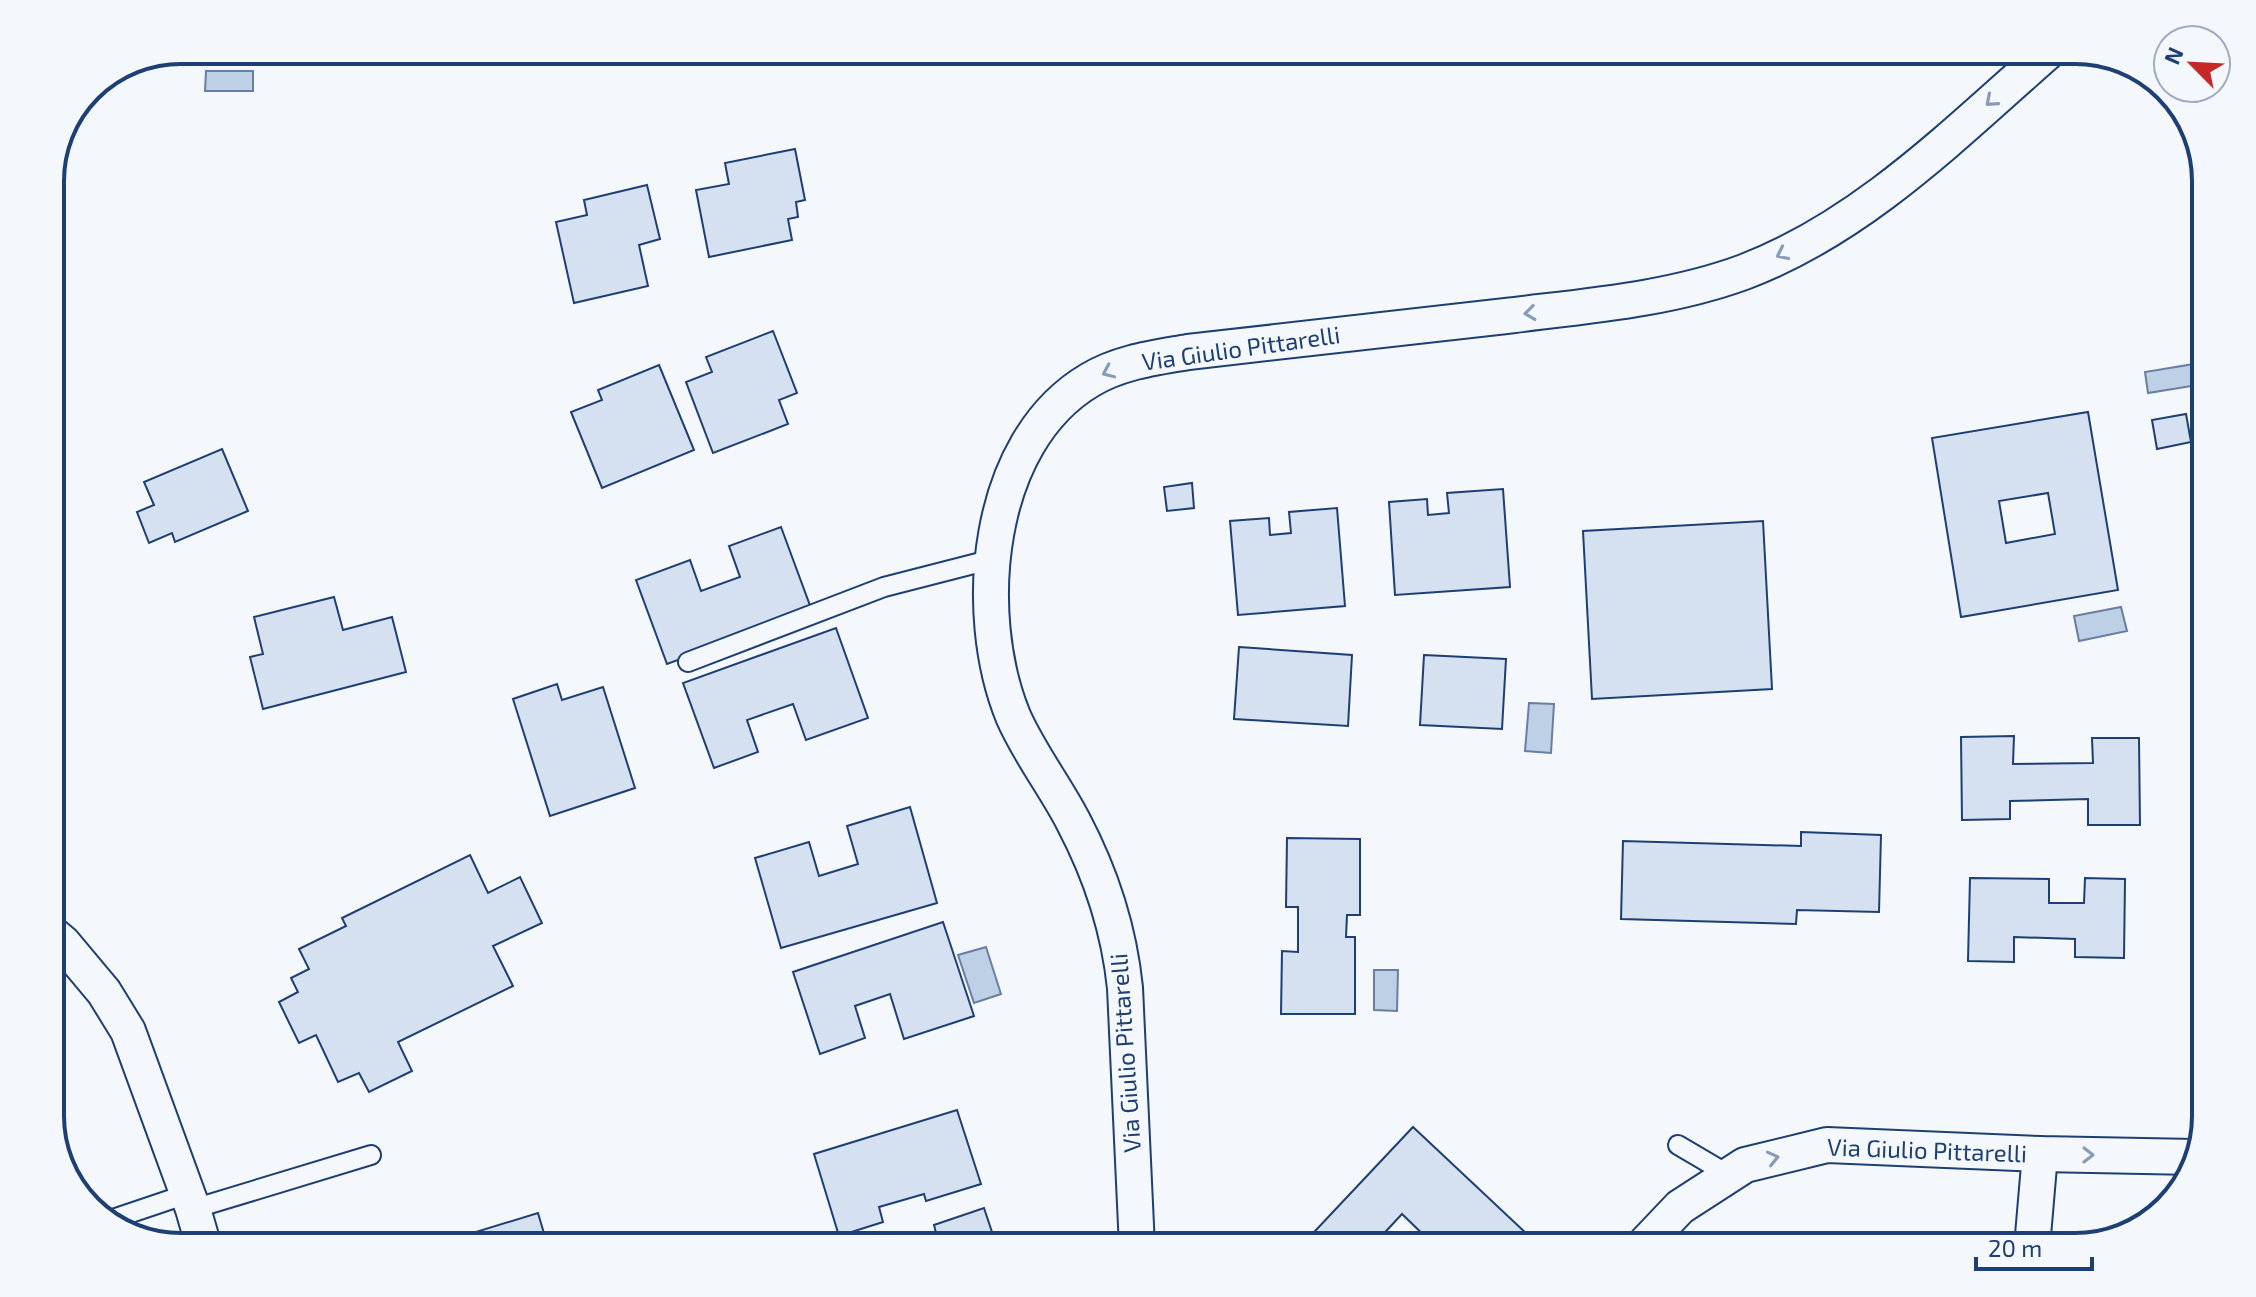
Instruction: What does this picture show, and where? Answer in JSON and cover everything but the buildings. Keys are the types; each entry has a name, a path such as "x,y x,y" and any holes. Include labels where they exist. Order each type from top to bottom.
{"street":[{"name":"Via Giulio Pittarelli","path":"1136,1233 1121,951 1100,880 1074,822 1031,750 1010,705 996,647 993,559 997,530 1017,466 1048,415 1091,380 1135,362 1188,352 1623,302 1702,285 1744,272 1832,228 1864,206 1913,170 2034,64"},
{"path":"64,946 86,969 122,1019 200,1233"},
{"name":"Via Giulio Pittarelli","path":"1655,1233 1680,1207 1745,1165 1827,1145 2184,1157"},
{"path":"2033,1233 2040,1154"}],"lane":[{"path":"688,662 884,587 993,559"},
{"path":"1678,1145 1729,1175"},
{"path":"123,1217 371,1155"}],"water":[{"path":"206,71 253,71 253,91 205,91"},
{"path":"2192,364 2192,386 2148,393 2145,372"},
{"path":"2121,607 2127,631 2079,641 2074,616"},
{"path":"1529,703 1554,704 1551,753 1525,751"},
{"path":"986,947 1001,994 974,1003 958,955"},
{"path":"1374,970 1398,970 1397,1011 1374,1010"}]}
